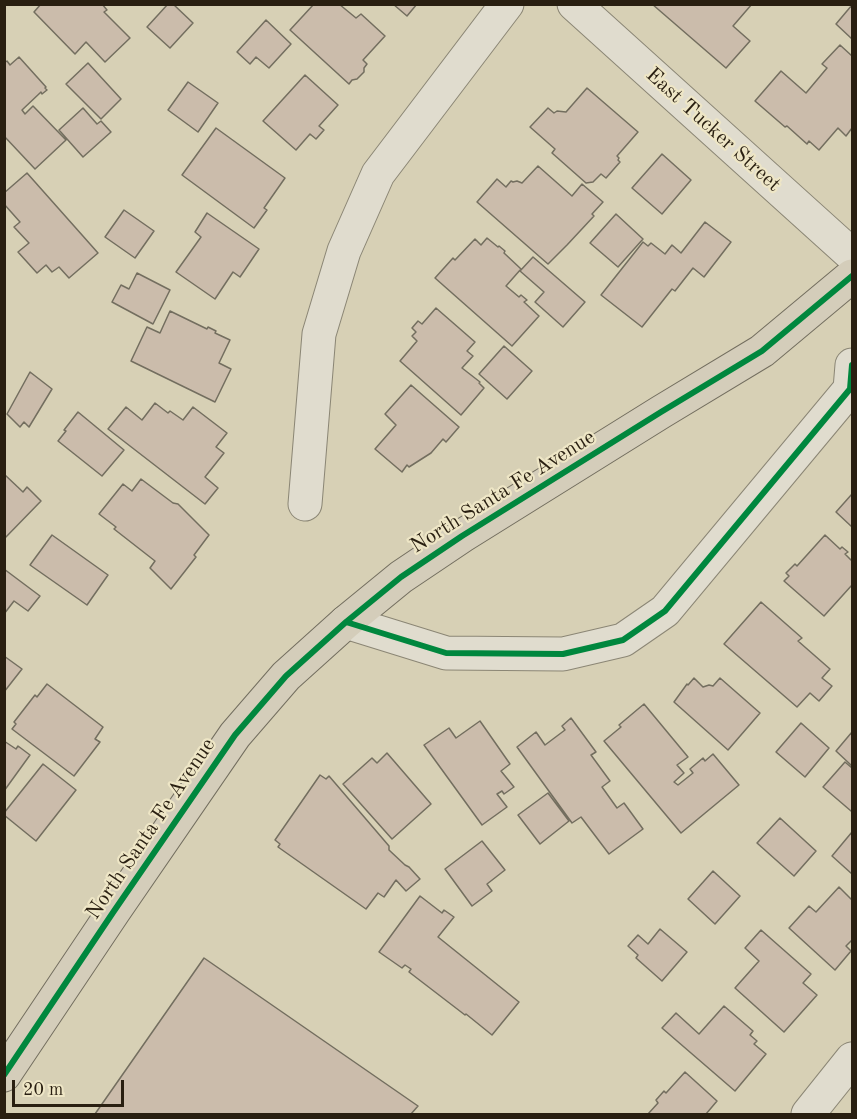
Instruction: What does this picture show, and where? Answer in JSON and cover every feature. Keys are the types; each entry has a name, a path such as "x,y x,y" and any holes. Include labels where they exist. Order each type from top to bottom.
{"main road":[{"name":"North Santa Fe Avenue","path":"4,1075 236,735 286,676 401,577 462,536 762,351 852,276"}],"street":[{"path":"305,504 320,334 344,250 378,174 507,4"},
{"name":"East Tucker Street","path":"574,4 852,255"},
{"path":"346,622 446,653 563,654 623,640 665,611 850,389 852,365"},
{"path":"808,1114 852,1059"}],"building":[{"path":"41,4 102,4 107,10 104,12 130,38 105,62 86,42 75,54 34,12"},
{"path":"168,4 173,4 193,23 170,48 147,27"},
{"path":"314,4 339,4 356,18 361,14 385,36 363,60 367,64 364,72 349,84 290,30"},
{"path":"393,4 417,4 407,16"},
{"path":"652,4 752,4 733,26 750,41 726,68"},
{"path":"852,5 852,39 836,24"},
{"path":"266,20 291,44 269,68 256,57 250,64 237,52"},
{"path":"840,45 852,56 852,128 846,136 838,128 819,150 809,141 807,144 755,101 781,71 806,93 827,68 822,64"},
{"path":"19,57 47,90 42,94 41,92 22,110 25,114 33,106 66,140 35,169 4,136 4,63 7,61 10,65"},
{"path":"88,63 121,99 101,119 66,84"},
{"path":"305,75 338,105 319,126 324,130 316,139 310,134 296,150 263,121"},
{"path":"188,82 218,103 198,132 168,110"},
{"path":"587,88 638,132 617,156 620,162 606,178 601,174 593,182 586,183 552,153 555,149 530,127 548,108 554,113 566,112"},
{"path":"83,108 97,124 101,121 111,132 83,157 59,130"},
{"path":"216,128 285,178 264,208 267,210 254,228 182,175"},
{"path":"662,154 691,180 662,214 632,188"},
{"path":"538,166 572,196 582,184 603,202 592,214 594,216 548,264 477,202 497,179 506,187 511,181 522,183"},
{"path":"27,173 98,253 69,278 59,267 52,272 46,265 37,273 18,252 29,243 14,227 20,222 4,204 4,193"},
{"path":"124,210 154,231 135,258 105,237"},
{"path":"207,213 259,249 240,277 233,272 215,299 176,272 201,237 195,232"},
{"path":"616,214 643,239 618,267 590,243"},
{"path":"705,222 731,242 704,277 693,268 675,291 672,289 642,327 601,295 643,242 648,246 651,243 665,254 672,245 681,253"},
{"path":"487,238 505,251 504,253 521,269 506,286 519,297 521,295 527,300 524,302 539,316 512,346 435,278 475,239 481,245"},
{"path":"533,257 585,302 563,327 535,302 544,292 520,271"},
{"path":"137,273 170,290 153,324 112,302 121,285 129,289"},
{"path":"436,308 475,342 467,351 473,356 462,368 484,388 461,415 400,361 417,341 412,336 416,332 412,328 418,321 422,324"},
{"path":"170,311 207,329 208,327 230,340 219,363 231,369 215,402 131,361 147,327 160,333"},
{"path":"504,346 532,371 507,399 479,374"},
{"path":"30,372 52,389 29,427 24,422 20,427 7,414"},
{"path":"411,385 459,427 446,442 443,439 431,453 409,467 407,465 402,472 375,449 396,425 385,414"},
{"path":"155,403 168,413 170,411 183,420 193,407 227,433 216,447 224,453 205,477 218,488 205,504 108,429 126,407 142,420"},
{"path":"78,412 124,450 102,476 58,441"},
{"path":"4,474 23,492 27,487 41,501 4,539"},
{"path":"141,479 173,503 178,504 209,535 194,555 196,557 171,589 150,568 155,561 114,529 116,527 99,514 123,484 132,491"},
{"path":"852,494 852,527 836,512"},
{"path":"52,535 108,575 87,605 30,565"},
{"path":"825,535 840,549 842,547 848,552 845,554 852,561 852,585 824,616 784,581 789,576 786,573 795,564 797,566"},
{"path":"4,569 40,596 28,611 14,601 4,614"},
{"path":"761,602 802,638 798,641 830,669 822,678 832,686 819,701 810,693 797,707 724,644"},
{"path":"4,656 22,669 4,692"},
{"path":"694,678 703,687 713,686 720,678 760,713 728,750 674,702"},
{"path":"47,684 103,727 95,739 100,742 74,776 12,729 16,724 14,722 35,695 37,697"},
{"path":"644,704 688,757 677,765 684,773 674,782 678,785 693,773 690,769 703,758 705,761 713,754 739,785 681,833 604,741"},
{"path":"571,718 596,752 591,755 610,781 602,787 617,808 624,803 643,829 609,854 581,817 572,823 517,747 536,732 545,745 565,730 562,726"},
{"path":"480,721 510,764 501,771 514,787 504,794 502,791 497,794 507,807 482,825 424,745 449,728 456,738"},
{"path":"801,723 829,748 805,777 776,752"},
{"path":"852,732 852,766 836,751"},
{"path":"4,741 16,749 18,746 30,755 4,791"},
{"path":"387,753 431,804 392,839 343,784 372,758 377,763"},
{"path":"845,762 852,768 851,811 823,787"},
{"path":"43,764 76,790 36,841 4,813"},
{"path":"320,775 326,779 329,776 389,846 389,850 420,879 406,891 396,880 384,897 378,893 366,909 278,847 280,844 275,840"},
{"path":"548,793 569,821 540,844 518,815"},
{"path":"780,818 816,851 794,876 757,843"},
{"path":"852,832 852,874 832,856"},
{"path":"482,841 505,870 487,884 492,891 472,906 445,869"},
{"path":"713,871 740,896 715,924 688,899"},
{"path":"839,887 852,900 852,940 846,946 851,951 835,970 789,928 809,906 816,912"},
{"path":"420,896 442,913 444,910 454,917 438,937 519,1002 492,1035 409,972 411,969 405,965 402,968 379,952"},
{"path":"660,929 687,952 662,981 636,958 638,955 628,946 638,935 648,944"},
{"path":"761,930 811,974 803,983 817,995 784,1032 735,988 759,961 745,948"},
{"path":"204,958 418,1106 411,1114 95,1114"},
{"path":"724,1006 753,1031 750,1035 757,1041 754,1044 766,1054 735,1091 662,1028 676,1013 699,1034"},
{"path":"685,1072 717,1101 706,1114 648,1114 658,1103 656,1100 664,1091 666,1093"}],"cycle path":[{"path":"4,1075 235,735 286,676 401,577 462,536 762,351 852,276"},
{"path":"346,622 446,653 563,654 623,640 665,611 850,389 852,365"}]}
